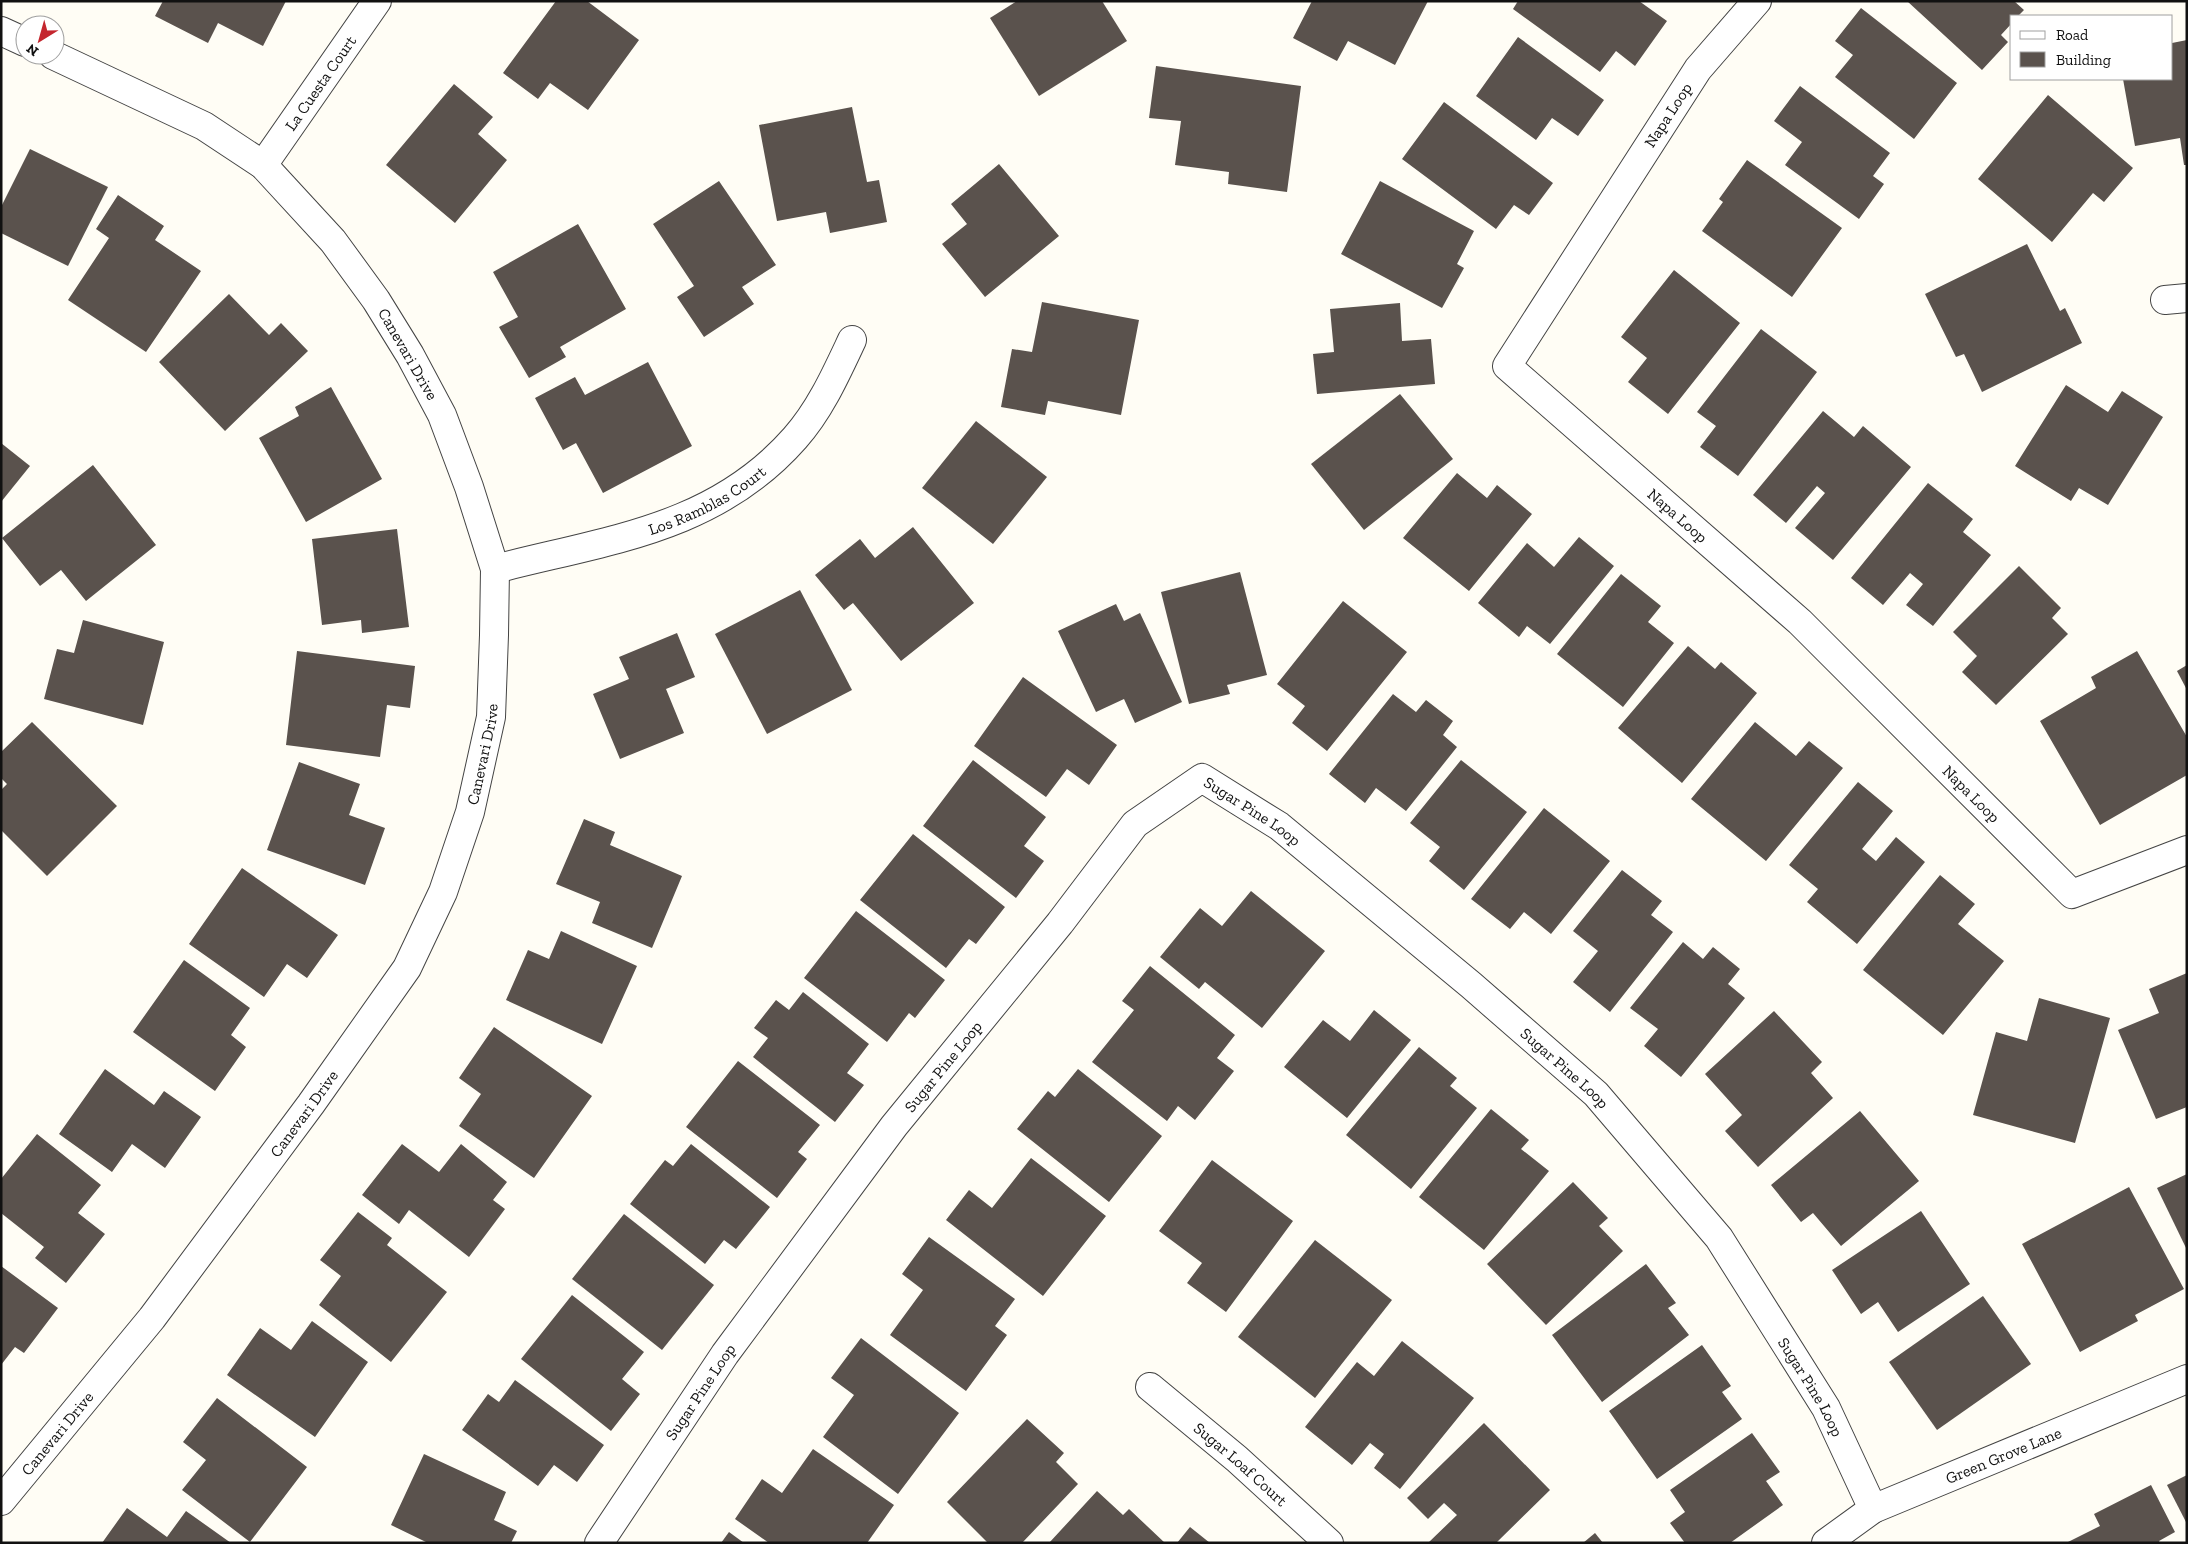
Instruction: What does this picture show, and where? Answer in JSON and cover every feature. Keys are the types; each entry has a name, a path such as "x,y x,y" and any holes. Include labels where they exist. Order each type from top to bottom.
{"street":[{"name":"La Cuesta Court","path":"263,165 377,1"},
{"name":"Napa Loop","path":"1757,1 1698,69 1507,366 1800,622 2072,894 2187,850"},
{"path":"1,31 15,37"},
{"name":"Canevari Drive","path":"1,1501 152,1318 311,1104 407,968 443,892 470,812 491,717 495,569 469,487 442,415 410,355 376,300 333,241 263,165 204,126 65,61"},
{"name":"Los Ramblas Court","path":"495,569 562,552 618,541 669,524 722,499 762,472 796,437 830,387 852,340"},
{"name":"Sugar Pine Loop","path":"599,1543 725,1354 894,1126 1060,923 1136,824 1202,778 1279,826 1471,985 1596,1094 1719,1238 1826,1408 1873,1509"},
{"name":"Green Grove Lane","path":"1826,1543 1873,1509 2187,1379"},
{"name":"Sugar Loaf Court","path":"1150,1387 1236,1459 1329,1543"}],"building":[{"path":"163,1 286,1 263,46 218,23 208,43 155,16"},
{"path":"556,1 587,1 639,40 588,110 550,83 538,99 503,73"},
{"path":"1017,1 1102,1 1127,41 1039,96 990,18"},
{"path":"1312,1 1428,1 1395,65 1348,41 1337,61 1293,38"},
{"path":"1518,1 1639,1 1667,21 1635,66 1616,51 1600,72 1513,9"},
{"path":"1907,1 2014,1 2024,10 2019,15 2010,15 2010,25 2001,35 2008,42 1982,70"},
{"path":"1861,8 1957,83 1914,139 1835,77 1853,55 1835,41"},
{"path":"1518,37 1604,100 1578,136 1552,118 1536,140 1476,96"},
{"path":"2187,40 2187,165 2184,165 2180,138 2135,146 2123,80 2173,80 2173,43"},
{"path":"1156,66 1301,86 1287,192 1228,184 1229,172 1175,165 1181,121 1149,118"},
{"path":"454,84 493,117 478,134 507,160 455,223 386,165"},
{"path":"1800,86 1890,153 1873,176 1884,184 1859,219 1785,165 1802,142 1774,121"},
{"path":"2048,95 2133,168 2104,202 2093,193 2052,242 1978,179"},
{"path":"1444,102 1553,183 1529,215 1514,205 1496,229 1402,159"},
{"path":"852,107 867,182 879,180 887,222 830,233 826,212 777,221 759,125"},
{"path":"30,149 108,187 68,266 1,233 1,207"},
{"path":"1747,160 1842,228 1792,297 1702,231 1723,202 1719,199"},
{"path":"999,164 1059,236 985,297 942,244 967,224 951,204"},
{"path":"719,181 776,265 742,287 754,304 704,337 677,297 694,286 653,224"},
{"path":"1380,181 1474,231 1457,264 1464,268 1442,308 1341,254"},
{"path":"118,195 164,226 155,240 201,271 146,352 68,300 109,238 96,229"},
{"path":"578,224 626,309 560,347 566,357 529,378 499,327 518,317 493,272"},
{"path":"2027,244 2060,311 2065,308 2082,343 1982,392 1964,354 1956,357 1925,294"},
{"path":"1674,270 1740,323 1668,414 1628,382 1647,358 1621,337"},
{"path":"229,294 269,335 281,323 308,351 225,431 159,362"},
{"path":"1042,302 1139,320 1121,415 1048,401 1045,415 1001,407 1012,349 1032,352"},
{"path":"1400,303 1402,341 1431,339 1435,384 1317,394 1313,354 1334,352 1330,309"},
{"path":"1761,329 1817,372 1738,476 1700,447 1716,426 1697,412"},
{"path":"648,362 692,446 603,493 576,443 563,450 535,398 575,377 585,395"},
{"path":"2066,385 2108,412 2122,391 2163,417 2108,505 2079,488 2071,501 2015,466"},
{"path":"331,387 382,479 306,522 259,438 299,416 295,407"},
{"path":"1400,394 1453,459 1364,530 1311,464"},
{"path":"1823,411 1854,437 1863,426 1911,467 1833,560 1795,528 1825,493 1817,486 1786,523 1753,495"},
{"path":"976,421 1047,477 993,544 922,488"},
{"path":"1,443 30,466 1,502"},
{"path":"93,465 156,545 86,601 61,570 40,586 2,538"},
{"path":"1457,473 1487,498 1497,485 1532,514 1469,591 1403,538"},
{"path":"1928,483 1973,519 1963,532 1991,555 1933,626 1906,605 1923,584 1910,573 1883,605 1851,578"},
{"path":"913,527 974,603 901,661 853,603 844,610 815,575 860,539 875,558"},
{"path":"397,529 409,627 362,633 361,620 322,625 312,539"},
{"path":"1579,537 1614,566 1550,644 1527,626 1519,637 1478,603 1527,543 1554,567"},
{"path":"2019,566 2061,608 2052,618 2068,634 1996,705 1962,672 1977,656 1953,632"},
{"path":"1240,572 1267,675 1227,685 1230,694 1189,704 1161,592"},
{"path":"1621,574 1661,606 1648,622 1674,643 1623,707 1557,654"},
{"path":"800,590 852,690 767,734 715,634"},
{"path":"1343,601 1407,652 1327,751 1292,723 1305,706 1277,684"},
{"path":"1116,604 1124,621 1140,613 1182,702 1135,723 1124,699 1096,712 1058,631"},
{"path":"83,620 164,642 143,725 44,699 57,649 74,653"},
{"path":"677,633 695,677 666,689 684,733 620,759 593,694 629,679 619,657"},
{"path":"1688,646 1715,669 1721,662 1757,693 1682,783 1618,728"},
{"path":"297,651 415,666 410,708 387,705 380,757 286,745"},
{"path":"2137,651 2187,737 2187,775 2100,825 2040,721 2096,688 2091,677"},
{"path":"2187,665 2187,690 2177,671"},
{"path":"1023,677 1117,745 1089,785 1067,769 1046,797 974,746"},
{"path":"1393,694 1416,712 1426,700 1453,721 1443,735 1457,747 1406,811 1376,788 1365,803 1329,774"},
{"path":"32,722 117,806 47,876 1,830 1,790 7,784 1,778 1,752"},
{"path":"1755,722 1796,756 1809,741 1843,768 1766,861 1691,799"},
{"path":"973,760 1046,817 1024,846 1044,861 1016,898 923,826"},
{"path":"1461,760 1527,812 1464,890 1429,861 1440,847 1410,823"},
{"path":"299,762 360,784 349,815 385,828 365,885 267,850"},
{"path":"1858,782 1893,811 1862,849 1876,861 1896,837 1925,862 1857,944 1807,902 1818,889 1789,865"},
{"path":"1544,808 1610,861 1551,934 1524,912 1510,929 1471,899"},
{"path":"584,819 615,832 610,845 682,876 652,948 592,923 600,902 556,884"},
{"path":"913,834 1005,907 976,944 969,939 946,968 860,900"},
{"path":"242,868 338,935 307,978 287,964 264,997 189,944"},
{"path":"1622,870 1662,901 1651,915 1673,932 1610,1012 1573,982 1598,951 1573,931"},
{"path":"1940,875 1975,904 1958,924 2004,961 1943,1035 1863,970"},
{"path":"1251,891 1325,951 1262,1028 1205,982 1199,989 1160,957 1200,908 1222,926"},
{"path":"856,911 945,980 915,1018 909,1013 887,1042 804,978"},
{"path":"561,931 637,966 602,1044 506,1000 528,950 549,959"},
{"path":"1683,942 1703,959 1713,947 1740,969 1728,984 1745,998 1681,1077 1644,1046 1658,1029 1630,1008"},
{"path":"184,960 250,1008 231,1035 246,1047 215,1091 133,1032"},
{"path":"1150,966 1235,1035 1217,1058 1234,1071 1195,1120 1178,1106 1167,1121 1092,1062 1134,1010 1122,1001"},
{"path":"2187,973 2187,1107 2156,1119 2118,1030 2159,1013 2149,989"},
{"path":"803,992 869,1044 847,1073 864,1085 835,1122 753,1057 768,1038 754,1028 776,1000 789,1010"},
{"path":"2039,998 2110,1018 2075,1143 1973,1115 1996,1032 2027,1041"},
{"path":"1374,1010 1411,1040 1347,1118 1284,1067 1323,1020 1350,1041"},
{"path":"1774,1011 1822,1062 1811,1073 1833,1098 1758,1167 1725,1131 1742,1115 1705,1074"},
{"path":"494,1027 592,1096 534,1178 459,1126 481,1094 459,1078"},
{"path":"1419,1047 1457,1078 1450,1086 1477,1108 1411,1189 1346,1135"},
{"path":"738,1061 820,1125 798,1152 807,1159 777,1198 686,1127"},
{"path":"105,1069 154,1105 164,1091 201,1117 165,1168 132,1144 112,1172 59,1134"},
{"path":"1078,1069 1162,1136 1109,1202 1017,1129 1048,1091 1055,1097"},
{"path":"1491,1109 1529,1140 1521,1149 1549,1171 1484,1250 1419,1197"},
{"path":"1860,1111 1919,1181 1841,1246 1813,1213 1801,1222 1771,1185"},
{"path":"37,1134 101,1185 78,1213 105,1234 66,1283 35,1258 44,1247 1,1213 1,1179"},
{"path":"402,1144 439,1172 461,1144 507,1182 493,1200 505,1209 469,1257 409,1210 399,1224 362,1195"},
{"path":"691,1144 770,1207 736,1249 724,1240 705,1264 630,1204 665,1160 673,1166"},
{"path":"1031,1158 1106,1216 1043,1296 946,1220 969,1190 992,1208"},
{"path":"1212,1160 1293,1221 1226,1312 1187,1283 1202,1263 1159,1231"},
{"path":"2187,1174 2187,1250 2157,1188"},
{"path":"1573,1182 1608,1218 1599,1226 1623,1251 1546,1325 1487,1264"},
{"path":"2129,1187 2184,1289 2135,1315 2138,1321 2080,1352 2022,1244"},
{"path":"1921,1211 1970,1284 1898,1332 1878,1302 1861,1314 1832,1270"},
{"path":"358,1212 392,1238 387,1245 447,1292 391,1362 319,1305 341,1276 320,1260"},
{"path":"624,1214 714,1285 662,1350 572,1279"},
{"path":"929,1237 1015,1299 995,1326 1007,1335 966,1391 890,1335 923,1290 902,1274"},
{"path":"1315,1240 1392,1300 1315,1398 1238,1337"},
{"path":"1646,1264 1676,1303 1668,1308 1689,1335 1602,1402 1552,1335"},
{"path":"1,1266 58,1308 24,1353 15,1347 1,1365"},
{"path":"572,1295 644,1352 622,1379 640,1394 611,1431 521,1359"},
{"path":"1983,1296 2031,1364 1937,1430 1889,1362"},
{"path":"312,1321 368,1362 315,1437 227,1375 260,1328 291,1350"},
{"path":"861,1338 959,1413 898,1494 823,1437 854,1395 831,1378"},
{"path":"1402,1341 1474,1398 1400,1489 1374,1468 1384,1454 1370,1443 1352,1465 1305,1427 1357,1362 1374,1376"},
{"path":"1702,1345 1731,1386 1722,1392 1742,1419 1657,1479 1609,1411"},
{"path":"515,1380 604,1445 577,1482 554,1465 538,1486 462,1430 488,1394 499,1402"},
{"path":"217,1398 307,1467 250,1542 182,1490 206,1460 183,1442"},
{"path":"1027,1419 1064,1453 1056,1462 1078,1484 1022,1543 988,1543 947,1502"},
{"path":"1484,1423 1550,1490 1496,1543 1428,1543 1457,1515 1444,1503 1428,1519 1407,1498"},
{"path":"1752,1433 1780,1472 1766,1481 1783,1505 1730,1543 1685,1543 1670,1523 1685,1512 1670,1490"},
{"path":"813,1449 894,1505 867,1543 769,1543 735,1519 762,1479 782,1493"},
{"path":"424,1454 506,1492 494,1520 517,1531 511,1543 428,1543 391,1525"},
{"path":"2187,1475 2187,1524 2167,1485"},
{"path":"2151,1485 2175,1532 2159,1541 2160,1543 2066,1543 2100,1526 2094,1514"},
{"path":"1097,1491 1123,1515 1129,1509 1165,1543 1049,1543"},
{"path":"127,1508 167,1537 186,1511 231,1543 102,1543"},
{"path":"1190,1527 1210,1543 1177,1543"},
{"path":"729,1532 744,1543 721,1543"},
{"path":"1595,1533 1603,1543 1583,1543"}]}
